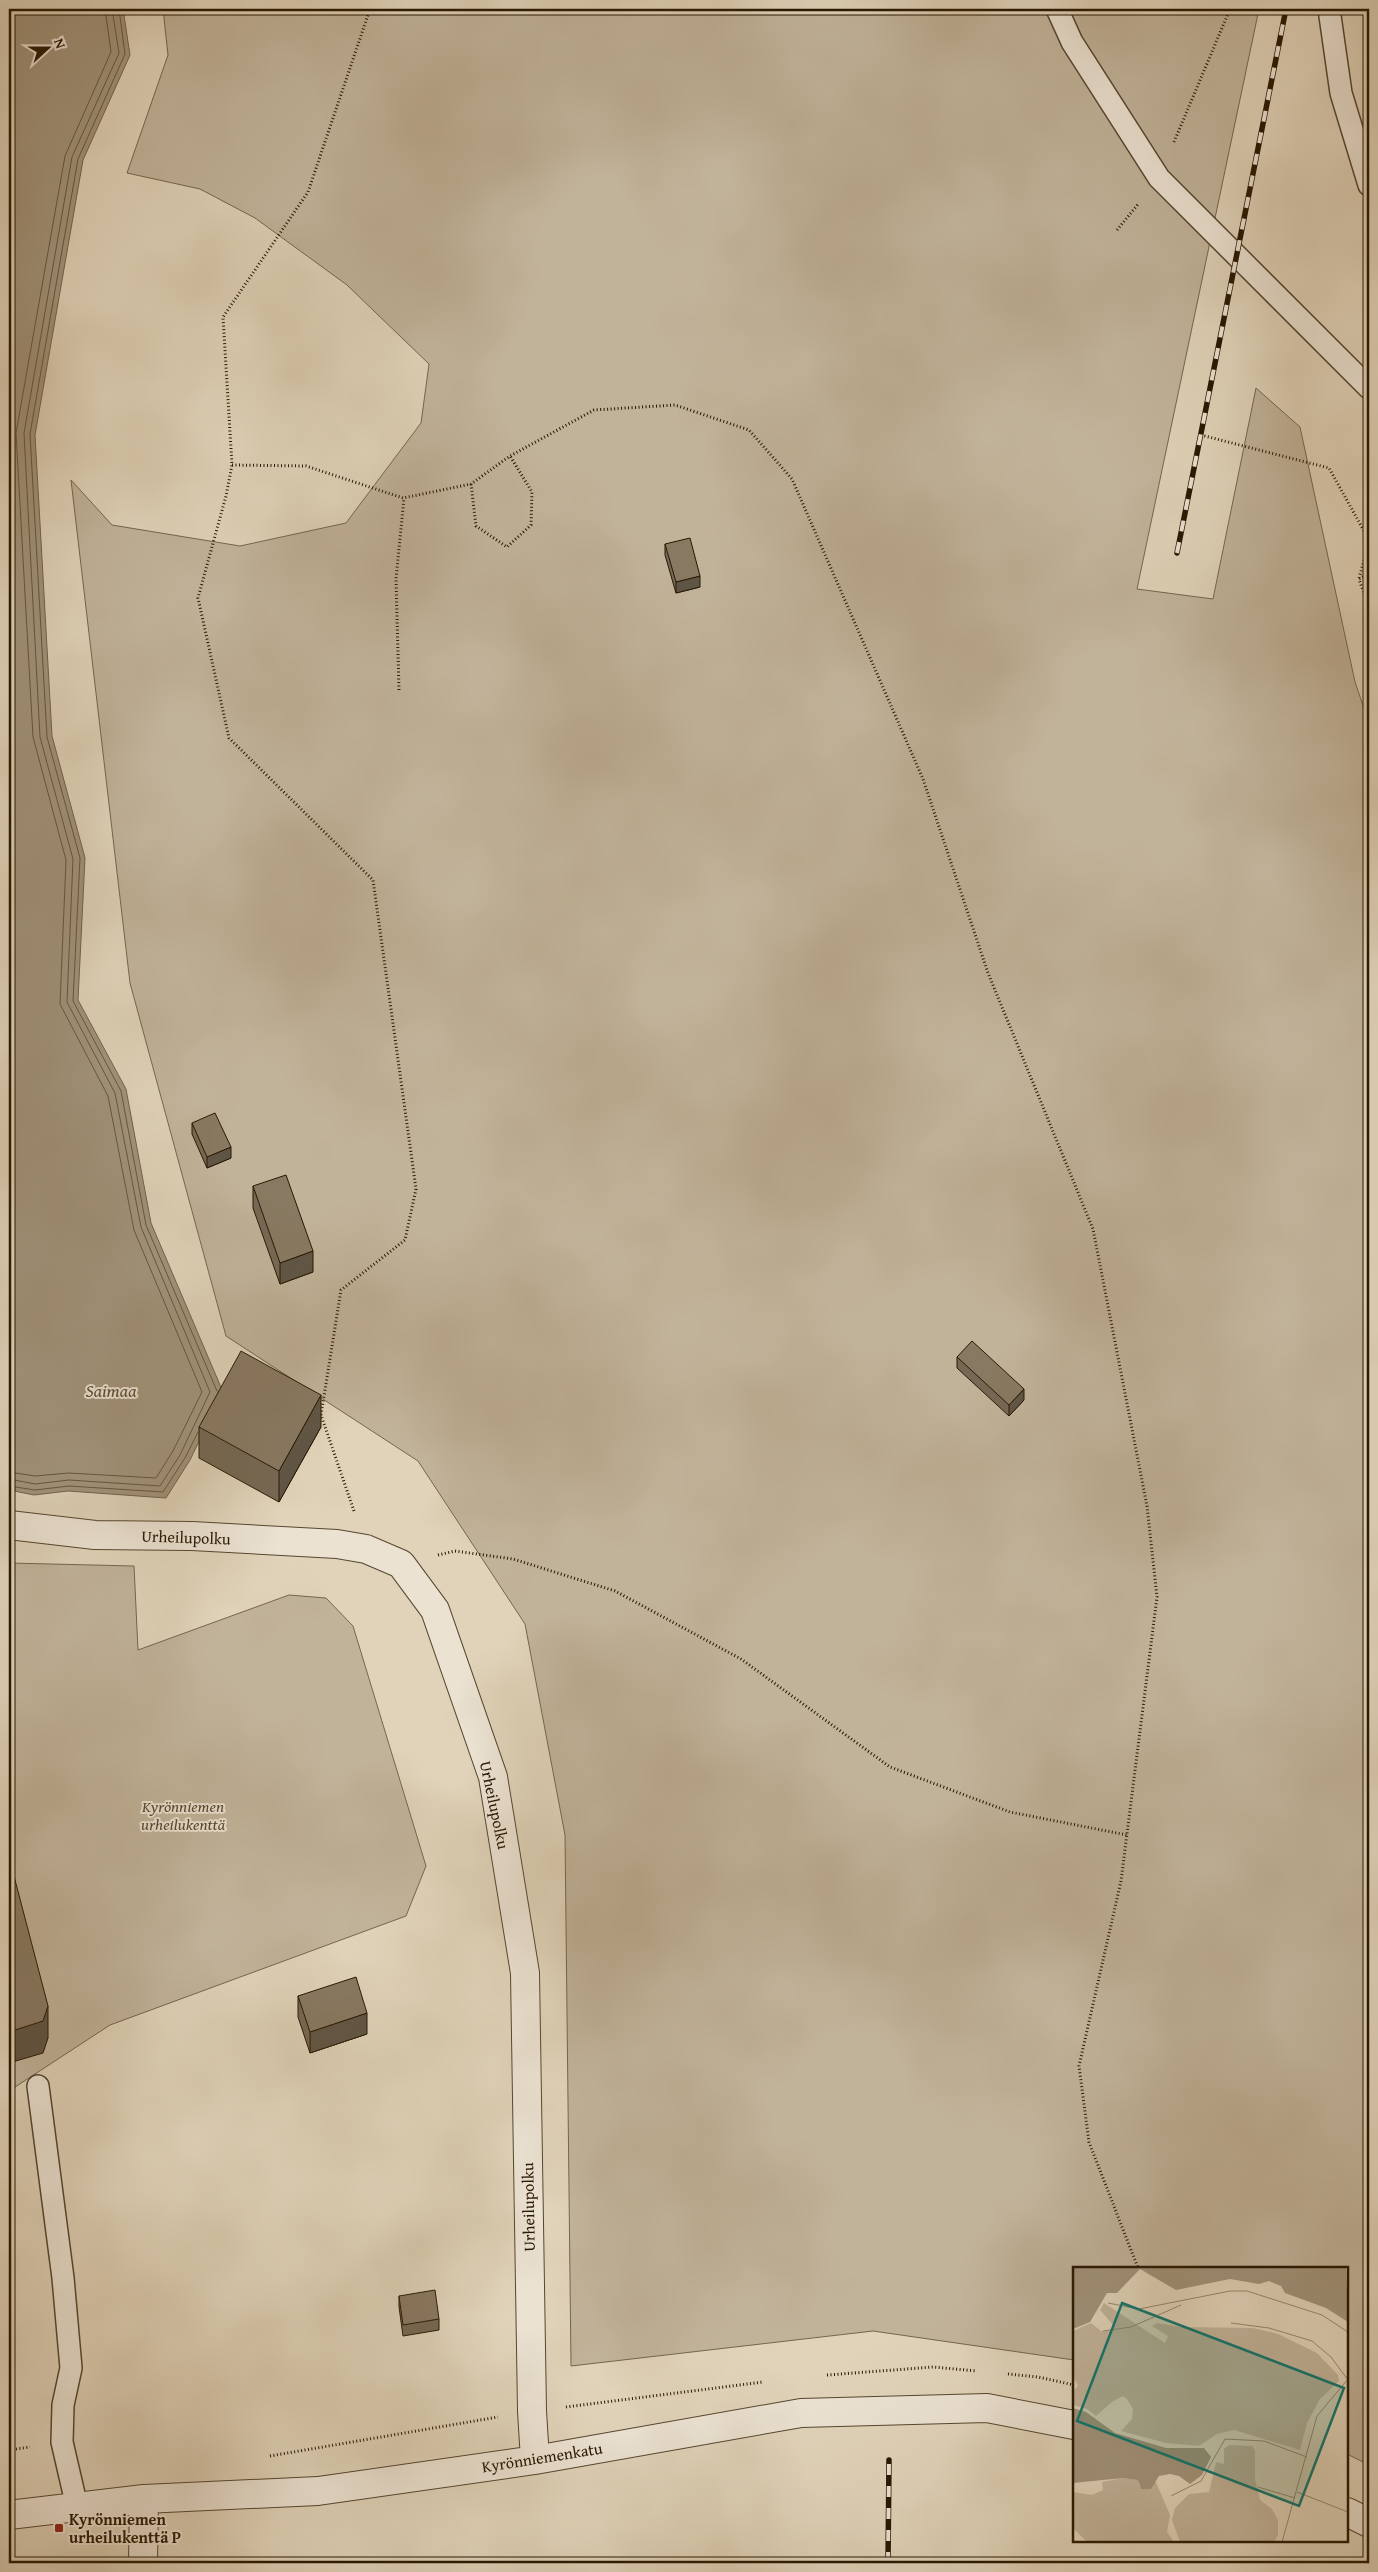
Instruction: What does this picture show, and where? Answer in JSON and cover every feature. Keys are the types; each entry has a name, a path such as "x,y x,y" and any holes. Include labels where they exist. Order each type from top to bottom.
{"street":[{"name":"Urheilupolku","path":"9,1525 95,1535 337,1544 366,1549 402,1564 435,1610 493,1777 525,1973 532,2411 535,2460"},
{"name":"Kyrönniemenkatu","path":"9,2515 144,2498 318,2490 535,2460 801,2413 987,2408 1073,2425"},
{"path":"143,2563 144,2498"},
{"path":"1348,2512 1369,2523"}],"lane":[{"path":"1057,9 1072,42 1159,178 1369,388"},
{"path":"1329,9 1341,93 1369,185"},
{"path":"38,2086 63,2278 71,2368 63,2405 62,2442 77,2507"}],"path":[{"path":"366,1549 321,1415 341,1290 405,1240 416,1190 373,880 229,738 198,598 226,496 232,465 223,317 308,192 370,9"},
{"path":"1117,230 1159,178 1230,9"},
{"path":"232,465 306,466 403,498 471,484 510,456 594,410 675,406 748,430 792,479 923,779 988,973 1093,1229 1147,1506 1157,1597 1121,1881 1079,2066 1089,2142 1138,2267"},
{"path":"1201,435 1329,468 1369,542 1359,579 1369,608"},
{"path":"471,484 476,526 507,547 531,525 532,516 532,492 510,456"},
{"path":"399,690 396,579 403,498"},
{"path":"1359,579 1369,572"},
{"path":"402,1564 455,1551 513,1559 615,1591 740,1659 890,1767 1010,1812 1127,1835"}],"green space":[{"path":"163,9 1259,9 1137,589 1213,599 1256,388 1300,427 1355,682 1369,723 1369,2465 1348,2454 1348,2267 1073,2267 1073,2360 873,2331 571,2366 565,1835 525,1624 418,1461 226,1336 130,983 71,480 112,525 240,546 346,523 421,423 429,364 347,285 255,218 200,189 127,173 168,55"},
{"name":"Kyrönniemen urheilukenttä","path":"9,1563 134,1566 138,1650 289,1595 326,1598 353,1626 426,1866 406,1916 110,2025 9,2091"}],"water":[{"name":"Saimaa","path":"9,9 123,9 130,55 83,160 35,435 52,736 85,858 78,1000 126,1089 151,1223 223,1392 190,1460 166,1498 68,1491 34,1495 9,1490"}],"building":[{"path":"690,538 700,576 676,582 665,544"},
{"path":"215,1113 231,1147 207,1157 192,1123"},
{"path":"286,1175 313,1251 280,1263 253,1186"},
{"path":"972,1341 1024,1389 1009,1405 957,1357"},
{"path":"241,1351 321,1395 279,1471 199,1427"},
{"path":"9,1857 48,2006 43,2021 9,2032"},
{"path":"356,1977 367,2013 310,2032 298,1996"},
{"path":"435,2290 439,2319 403,2325 399,2296"}],"railway":[{"path":"1177,553 1286,9"},
{"path":"888,2563 889,2460"}],"place":[{"name":"Kyrönniemen urheilukenttä P","path":"59,2528"}]}
